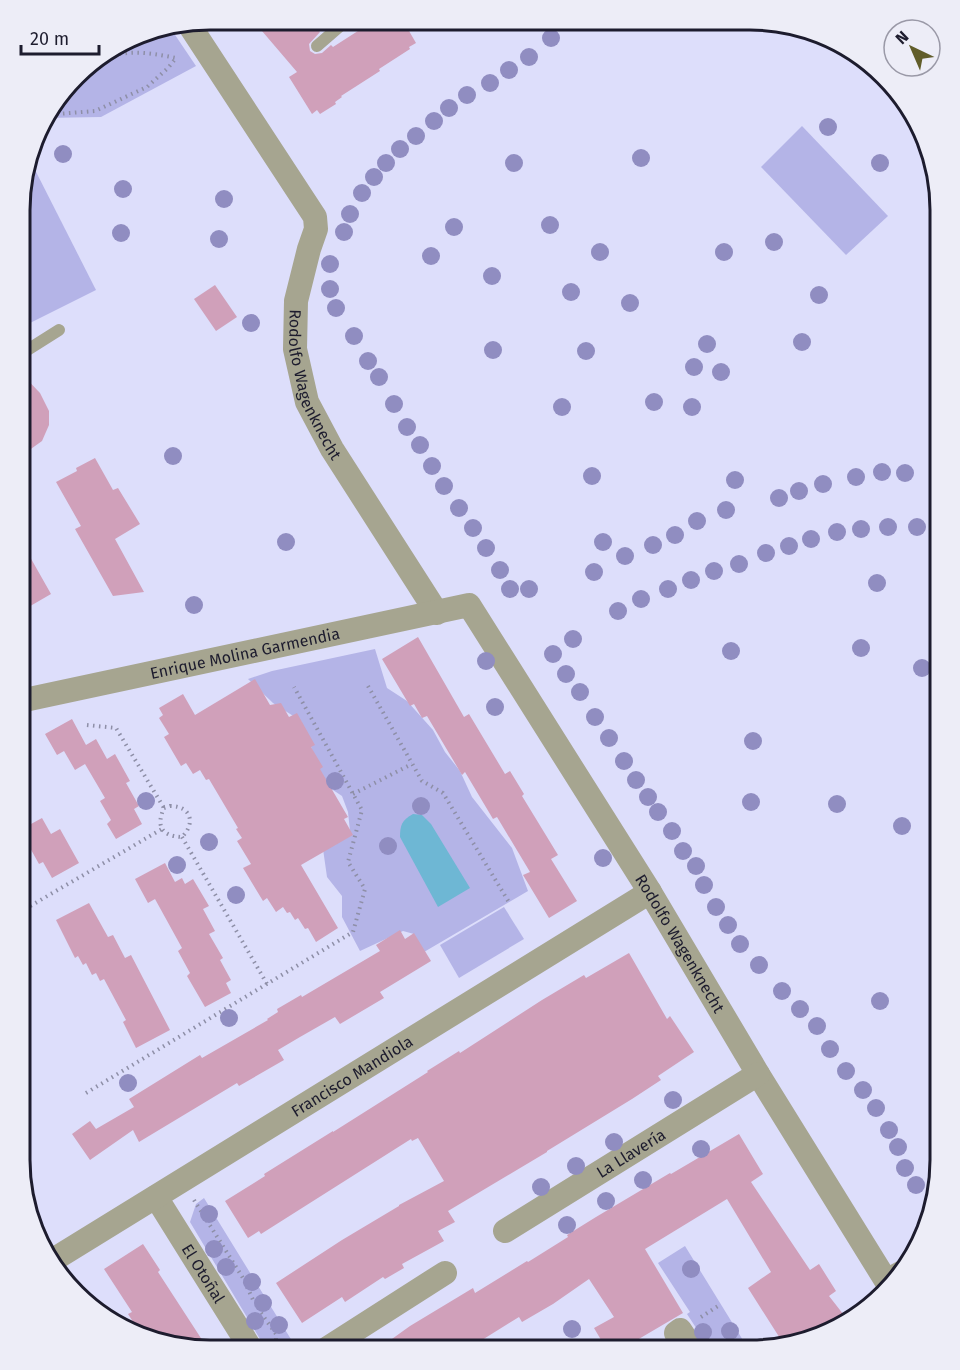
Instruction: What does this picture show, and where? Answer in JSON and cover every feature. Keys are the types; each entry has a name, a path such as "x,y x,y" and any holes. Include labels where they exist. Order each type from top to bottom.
{"street":[{"name":"Rodolfo Wagenknecht","path":"193,31 315,217 316,229 296,301 296,349 307,402 332,449 437,613"},
{"name":"Rodolfo Wagenknecht","path":"469,605 650,892 758,1074 885,1279"},
{"name":"Enrique Molina Garmendia","path":"30,699 469,605"},
{"name":"Francisco Mandiola","path":"58,1257 650,892"},
{"name":"La Llavería","path":"505,1231 758,1074"},
{"name":"El Otoñal","path":"156,1197 245,1340"},
{"path":"340,1340 445,1273"}],"lane":[{"path":"317,46 335,30"},
{"path":"30,348 59,330"}],"path":[{"path":"58,114 95,111 125,98 147,87 176,58 147,54 119,55"},
{"path":"368,686 422,781 443,792 510,904"},
{"path":"86,1093 352,932 365,889 348,862 362,810 294,687"},
{"path":"87,725 116,729 164,808 160,821 162,829 166,834 182,837"},
{"path":"353,795 412,764"},
{"path":"164,808 178,806 184,809 190,818 190,825 182,837"},
{"path":"30,906 162,829"},
{"path":"182,837 267,984"},
{"path":"182,1181 243,1278 256,1307 276,1334 276,1340"}],"shaded area":[{"path":"174,33 196,66 101,117 56,118 67,100 91,75 110,60 141,44"},
{"path":"802,126 888,216 846,255 761,167"},
{"path":"35,170 96,290 30,323 30,210"},
{"path":"375,649 387,688 407,701 433,730 445,752 460,771 472,797 512,848 528,891 424,952 414,934 403,931 360,951 342,917 342,896 327,877 323,849 350,831 348,812 342,796 318,780 313,752 301,721 273,703 248,679 272,671"},
{"path":"413,814 422,815 431,824 470,888 438,907 400,837 402,823"},
{"path":"504,907 524,939 459,978 440,945"},
{"path":"204,1198 291,1340 261,1340 190,1222 196,1204"},
{"path":"685,1246 743,1340 702,1340 687,1314 690,1312 658,1263"}],"building":[{"path":"318,30 320,32 309,44 310,51 315,54 322,53 331,45 333,47 359,30 408,30 416,43 379,69 380,71 341,96 335,102 336,104 320,114 317,110 312,114 289,77 297,72 262,31"},
{"path":"215,285 237,317 216,331 194,299"},
{"path":"30,382 40,393 49,411 49,425 42,441 30,450"},
{"path":"95,458 113,490 118,488 140,524 115,539 144,592 113,596 75,529 81,526 56,482"},
{"path":"30,557 51,594 30,606"},
{"path":"418,637 464,717 469,714 505,774 510,771 524,794 522,796 558,855 551,859 577,901 549,918 523,875 530,872 497,817 493,819 465,772 462,775 427,716 422,718 414,704 410,706 382,659"},
{"path":"255,679 270,705 281,703 289,717 297,713 315,745 311,747 323,767 320,769 348,817 344,819 353,835 301,865 338,928 316,942 308,928 305,929 298,918 295,920 283,907 276,912 267,898 263,901 243,868 251,864 237,841 242,838 236,829 238,828 209,779 206,780 200,770 193,774 186,763 181,766 164,737 169,734 159,718 163,715 159,708 183,694 195,715"},
{"path":"72,719 86,745 96,739 107,759 115,754 130,781 126,783 139,806 134,809 142,824 116,839 107,824 111,820 100,801 105,798 85,764 75,770 64,751 57,755 45,734"},
{"path":"42,818 51,834 60,829 79,863 52,878 43,862 39,864 30,848 30,825"},
{"path":"165,863 175,882 182,878 185,884 193,879 209,906 203,909 215,931 209,934 223,958 220,960 231,980 226,983 231,993 205,1007 187,976 190,973 178,951 182,948 155,899 148,903 135,879"},
{"path":"89,903 108,937 113,935 125,958 131,955 170,1030 136,1048 123,1022 126,1020 104,979 100,981 96,973 92,975 86,963 83,965 78,956 75,958 56,920"},
{"path":"400,930 405,939 414,933 431,961 380,992 384,998 340,1024 335,1017 300,1037 278,1050 284,1060 239,1086 237,1083 139,1142 133,1130 90,1160 72,1134 90,1121 96,1129 134,1107 129,1099 200,1055 202,1058 268,1020 278,1012 277,1009 301,995 302,997 380,951 376,945"},
{"path":"629,953 667,1019 670,1016 694,1052 658,1076 661,1080 632,1099 448,1211 455,1222 438,1231 444,1241 402,1264 404,1268 385,1279 383,1277 345,1302 342,1297 302,1323 276,1283 399,1205 444,1181 418,1138 412,1141 411,1139 261,1234 259,1231 248,1238 225,1201 265,1176 264,1174 542,1000 584,975 586,978"},
{"path":"739,1134 763,1174 751,1182 810,1270 819,1264 836,1291 829,1296 843,1314 797,1334 779,1337 748,1288 771,1272 727,1199 645,1249 683,1313 637,1340 601,1340 594,1328 614,1317 589,1279 522,1322 519,1317 482,1340 391,1340 473,1288 475,1293 528,1262 596,1217"},
{"path":"143,1244 160,1270 158,1272 202,1339 163,1334 133,1322 128,1314 132,1312 104,1269"}]}
